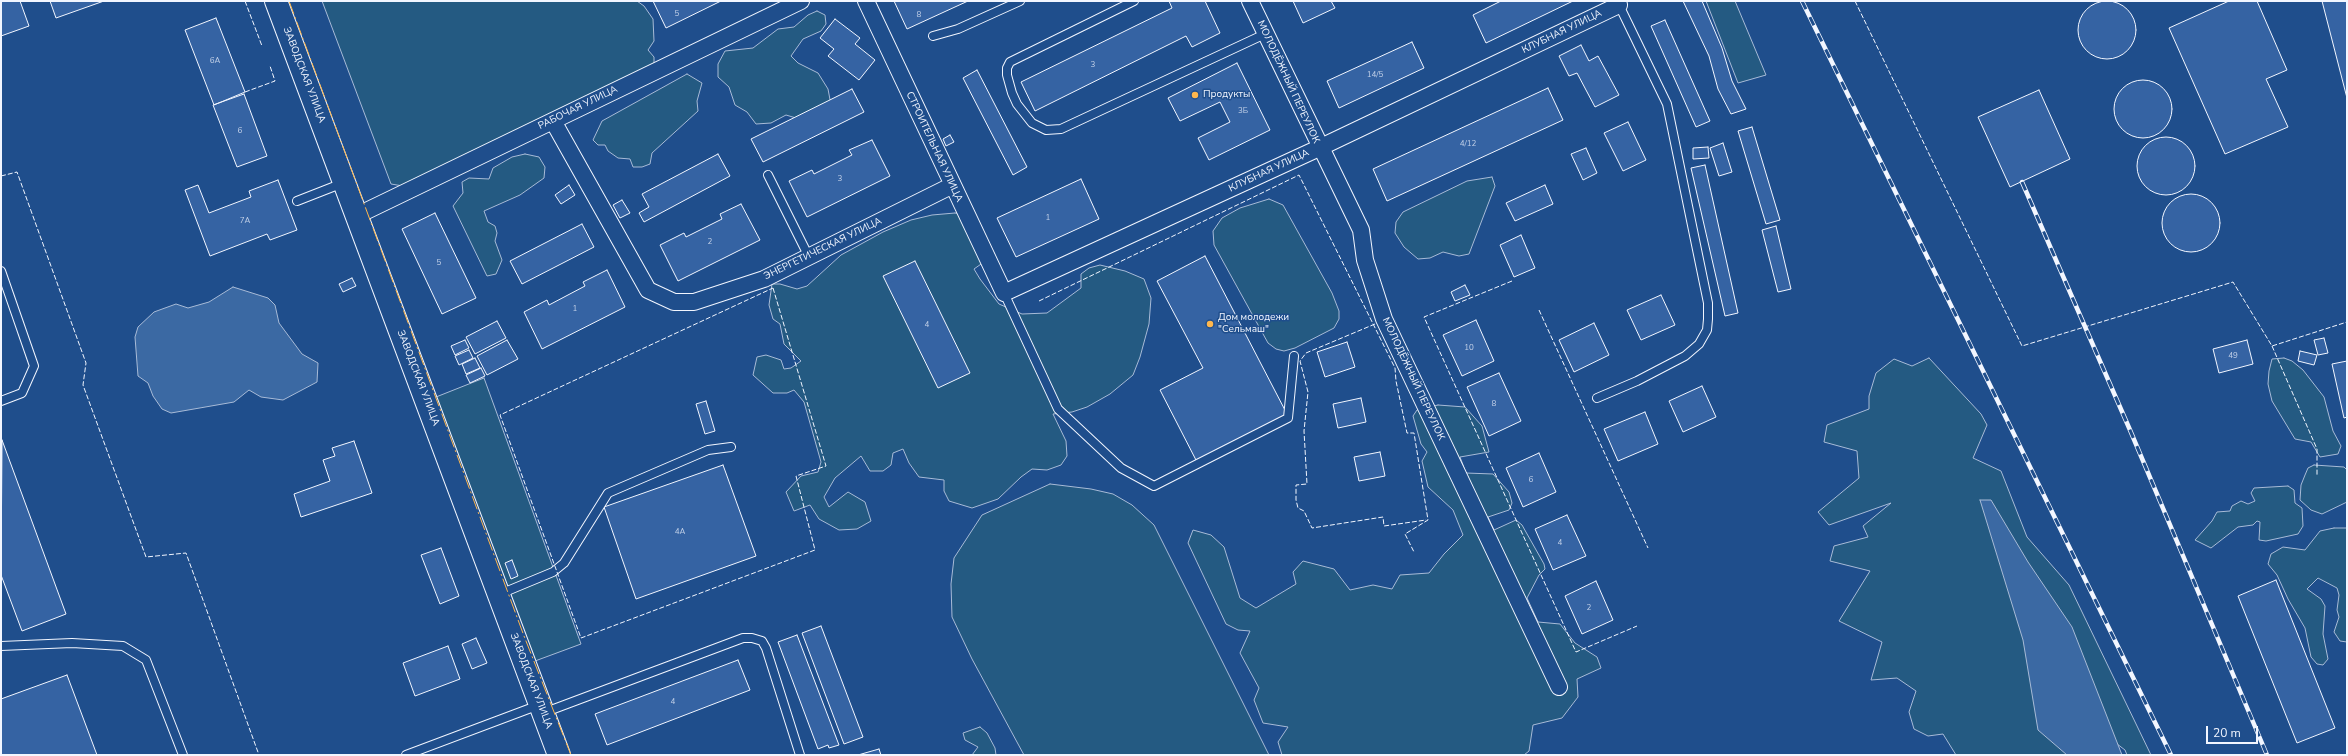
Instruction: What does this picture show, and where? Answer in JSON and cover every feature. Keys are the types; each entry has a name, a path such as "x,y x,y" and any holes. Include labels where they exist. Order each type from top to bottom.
{"street":[{"name":"ЗАВОДСКАЯ УЛИЦА","path":"276,1 559,755"},
{"name":"РАБОЧАЯ УЛИЦА","path":"356,216 801,1"},
{"name":"СТРОИТЕЛЬНАЯ УЛИЦА","path":"866,1 951,186 1004,293"},
{"name":"МОЛОДЁЖНЫЙ ПЕРЕУЛОК","path":"1250,1 1319,148 1340,183 1361,230 1365,260 1384,319 1559,687"},
{"name":"КЛУБНАЯ УЛИЦА","path":"1004,293 1319,148 1619,3"},
{"name":"ЭНЕРГЕТИЧЕСКАЯ УЛИЦА","path":"553,120 648,290 674,302 694,302 764,279 951,186"}],"lane":[{"path":"933,36 958,29 1020,1"},
{"path":"1134,1 1010,62 1007,68 1007,75 1012,93 1017,104 1032,123 1046,130 1061,129 1265,34"},
{"path":"1597,398 1637,381 1685,356 1699,344 1707,330 1708,319 1708,303 1667,104 1619,3"},
{"path":"768,175 809,257"},
{"path":"297,201 344,183"},
{"path":"1,271 34,366 22,393 1,401"},
{"path":"1004,293 1058,409 1121,468 1154,486 1288,418 1294,356"},
{"path":"499,595 553,572 564,563 608,493 708,450 731,447"},
{"path":"406,755 743,638 752,638 762,641 766,648 800,755"},
{"path":"1,646 72,643 123,646 146,660 183,755"}],"shaded area":[{"path":"322,1 637,1 644,6 653,19 654,41 648,50 654,57 654,64 403,186 391,184"},
{"path":"1706,1 1735,1 1766,75 1738,83"},
{"path":"817,11 825,15 826,24 821,31 803,39 791,56 798,63 818,73 828,89 831,105 806,121 786,115 771,123 756,124 747,112 735,105 729,87 718,77 718,64 725,51 753,48 778,29 794,27 808,15"},
{"path":"687,74 702,83 697,101 698,111 652,153 650,164 642,167 633,167 630,159 618,158 608,151 605,145 598,145 593,140 602,121"},
{"path":"525,154 539,157 545,167 544,178 520,195 484,211 488,222 495,226 497,233 495,241 502,260 496,274 487,276 453,206 463,193 462,182 469,178 489,179 493,168 512,157"},
{"path":"1492,177 1495,186 1469,254 1459,256 1443,252 1430,258 1418,259 1404,247 1395,233 1396,222 1403,212 1467,181"},
{"path":"1269,199 1283,205 1332,293 1339,311 1339,319 1334,328 1295,348 1284,351 1276,349 1268,343 1214,245 1213,231 1222,218 1240,208"},
{"path":"955,213 969,215 984,262 974,269 980,279 999,304 1022,314 1047,313 1081,288 1081,274 1089,268 1100,265 1125,271 1144,279 1151,298 1149,324 1140,357 1133,375 1110,394 1087,407 1072,412 1053,414 1066,441 1067,456 1061,465 1047,470 1032,469 1021,477 998,499 972,508 949,501 944,491 944,480 919,477 909,463 903,449 893,453 891,465 883,471 870,471 861,456 835,478 824,497 829,507 848,492 865,502 871,521 857,529 839,530 819,519 810,505 794,511 786,492 801,476 818,472 821,462 804,402 794,390 787,393 773,393 753,375 757,357 766,355 781,360 784,369 791,368 801,361 784,344 780,324 773,319 769,305 772,284 780,284 797,289 807,286 841,255 883,232 911,220 932,215"},
{"path":"233,287 268,298 275,305 279,323 302,354 318,363 317,382 283,400 261,397 249,390 234,402 171,413 162,409 153,396 148,383 138,376 135,337 138,327 154,312 176,304 188,308 209,302"},
{"path":"1929,358 1981,414 1987,425 1973,458 2001,471 2027,537 2069,585 2151,755 2127,755 2125,750 2096,728 2082,755 1956,755 1943,734 1928,736 1914,729 1909,712 1916,691 1897,678 1871,680 1882,642 1839,621 1870,571 1830,561 1834,546 1868,537 1863,526 1891,503 1829,525 1818,512 1859,478 1857,451 1824,442 1827,425 1869,409 1869,396 1876,373 1894,359 1912,366"},
{"path":"2284,358 2292,361 2303,370 2324,397 2333,431 2341,446 2338,454 2320,457 2311,442 2295,439 2272,401 2268,384 2272,359"},
{"path":"484,378 581,644 535,661 436,397"},
{"path":"1438,405 1465,407 1482,426 1489,452 1460,457 1466,473 1493,474 1509,492 1512,503 1509,510 1488,517 1494,530 1516,520 1522,525 1544,564 1545,569 1539,575 1527,598 1538,622 1560,624 1575,643 1597,657 1601,668 1577,679 1578,697 1562,718 1533,725 1529,751 1524,755 1282,755 1278,742 1288,727 1263,723 1254,700 1259,688 1240,653 1250,631 1238,630 1226,624 1188,543 1193,530 1211,535 1224,547 1240,598 1256,608 1296,584 1293,572 1303,561 1334,569 1350,590 1373,585 1392,589 1400,575 1429,573 1444,554 1463,535 1453,510 1428,487 1422,461 1427,452 1421,444 1413,416 1417,410"},
{"path":"2314,465 2344,467 2347,470 2347,502 2322,514 2311,510 2300,500 2301,485 2305,475 2308,468"},
{"path":"1050,484 1091,489 1113,494 1132,505 1154,525 1269,755 1024,755 972,659 952,617 951,584 954,558 982,515"},
{"path":"2288,486 2294,490 2295,503 2302,508 2303,526 2298,534 2266,541 2259,540 2260,522 2257,521 2253,525 2238,527 2211,548 2195,540 2212,521 2217,512 2230,511 2232,506 2241,501 2248,504 2255,501 2251,493 2254,488"},
{"path":"1980,500 1991,500 2028,562 2072,627 2122,755 2067,755 2038,730 2023,640"},
{"path":"2334,528 2347,528 2347,642 2340,641 2334,632 2339,617 2337,610 2339,595 2337,588 2318,578 2307,589 2321,599 2325,606 2323,634 2328,659 2323,665 2317,664 2311,657 2305,628 2288,599 2277,575 2268,564 2271,554 2283,547 2305,550 2320,531"},
{"path":"980,727 987,733 995,748 996,755 972,755 978,747 965,740 963,733"}],"building":[{"path":"1,1 20,1 29,26 1,36"},
{"path":"50,1 104,1 56,18"},
{"path":"653,1 721,1 666,28"},
{"path":"894,1 968,1 907,29"},
{"path":"1169,1 1205,1 1220,33 1192,47 1186,36 1035,111 1021,82 1172,8"},
{"path":"1293,1 1331,1 1335,8 1303,23"},
{"path":"1501,1 1573,1 1486,43 1473,15"},
{"path":"1683,1 1702,1 1722,48 1732,81 1746,109 1731,114 1718,89 1709,56"},
{"path":"2107,1 2123,6 2131,14 2136,30 2131,46 2123,54 2107,59 2091,54 2083,46 2078,30 2083,14 2091,6"},
{"path":"2229,1 2257,1 2287,70 2266,79 2288,127 2225,154 2169,28"},
{"path":"2322,1 2347,1 2347,98"},
{"path":"216,18 245,92 214,105 185,30"},
{"path":"835,19 860,38 855,44 875,60 859,80 828,56 834,49 820,38"},
{"path":"1665,20 1710,121 1696,127 1651,26"},
{"path":"1412,42 1424,68 1339,108 1327,81"},
{"path":"1581,45 1589,61 1598,56 1619,95 1595,107 1577,73 1569,76 1559,56"},
{"path":"1237,63 1270,130 1209,160 1198,138 1230,122 1220,102 1180,121 1168,98"},
{"path":"977,70 1027,167 1013,175 963,78"},
{"path":"2143,80 2159,85 2167,93 2172,109 2167,125 2159,133 2143,138 2127,133 2119,125 2114,109 2119,93 2127,85"},
{"path":"1548,88 1563,120 1387,201 1373,169"},
{"path":"852,89 864,112 763,162 751,139"},
{"path":"2039,90 2070,159 2010,187 1978,117"},
{"path":"244,94 267,156 237,167 213,105"},
{"path":"1628,122 1646,160 1623,171 1604,133"},
{"path":"1752,127 1780,220 1766,224 1738,131"},
{"path":"950,135 954,142 946,146 943,139"},
{"path":"2166,137 2182,142 2190,150 2195,166 2190,182 2182,190 2166,195 2150,190 2142,182 2137,166 2142,150 2150,142"},
{"path":"872,140 890,176 807,217 789,181 812,170 814,174 852,155 849,150"},
{"path":"1723,143 1732,172 1719,176 1710,148"},
{"path":"1708,147 1709,158 1693,159 1693,148"},
{"path":"1586,148 1597,173 1583,180 1571,154"},
{"path":"718,154 730,176 644,222 639,213 649,207 642,194"},
{"path":"1705,165 1738,313 1725,316 1691,168"},
{"path":"1081,179 1099,219 1016,257 997,218"},
{"path":"278,180 297,230 270,240 267,234 210,256 185,190 198,185 209,213 251,197 249,191"},
{"path":"569,185 575,195 561,204 555,195"},
{"path":"1545,185 1553,204 1515,221 1506,203"},
{"path":"2191,194 2207,199 2215,207 2220,223 2215,239 2207,247 2191,252 2175,247 2167,239 2162,223 2167,207 2175,199"},
{"path":"622,200 630,213 620,218 613,205"},
{"path":"741,204 760,240 678,281 660,245 684,233 686,237 722,219 720,214"},
{"path":"435,213 476,298 442,314 402,229"},
{"path":"582,224 594,247 522,284 510,261"},
{"path":"1776,226 1791,289 1778,292 1762,230"},
{"path":"1521,235 1535,268 1514,277 1500,245"},
{"name":"Дом молодежи \"Сельмаш\"","path":"1205,256 1287,414 1197,462 1160,390 1203,368 1157,281"},
{"path":"915,261 970,373 938,388 883,276"},
{"path":"607,270 625,307 542,349 524,312 547,300 549,305 585,286 583,282"},
{"path":"352,278 356,286 343,292 339,284"},
{"path":"1465,285 1470,295 1455,301 1451,292"},
{"path":"1661,295 1675,325 1641,340 1627,310"},
{"path":"1476,320 1494,361 1462,376 1443,335"},
{"path":"497,321 506,338 475,354 466,337"},
{"path":"1594,323 1609,355 1574,372 1559,340"},
{"path":"2324,338 2328,353 2318,355 2314,340"},
{"path":"465,340 469,348 455,355 451,346"},
{"path":"507,340 518,359 487,375 477,356"},
{"path":"2247,340 2253,364 2219,373 2213,349"},
{"path":"1347,342 1355,367 1325,377 1317,352"},
{"path":"469,350 473,358 459,365 455,356"},
{"path":"2300,351 2317,355 2314,365 2298,361"},
{"path":"475,358 480,368 466,374 462,364"},
{"path":"2347,361 2347,417 2344,418 2332,364"},
{"path":"481,368 485,376 470,383 466,375"},
{"path":"1499,373 1521,421 1489,436 1467,387"},
{"path":"1702,386 1716,417 1683,432 1669,401"},
{"path":"1361,398 1366,422 1338,428 1333,404"},
{"path":"706,401 715,431 705,434 696,404"},
{"path":"1645,412 1658,444 1618,461 1604,429"},
{"path":"2,440 66,614 22,631 1,575"},
{"path":"354,441 372,493 301,517 294,494 330,481 323,460 335,456 332,448"},
{"path":"1380,452 1385,476 1359,481 1354,457"},
{"path":"1539,453 1556,492 1523,507 1506,468"},
{"path":"723,465 756,556 636,599 604,507"},
{"path":"1567,515 1586,556 1553,570 1535,529"},
{"path":"441,548 459,596 440,604 421,555"},
{"path":"512,560 518,576 511,579 505,563"},
{"path":"2276,580 2335,728 2297,743 2238,596"},
{"path":"1596,581 1613,620 1582,634 1565,596"},
{"path":"821,626 863,737 844,744 802,633"},
{"path":"797,635 839,745 829,748 828,745 818,749 778,642"},
{"path":"476,638 487,663 472,669 462,644"},
{"path":"448,646 460,679 415,696 403,663"},
{"path":"738,660 750,690 607,745 595,714"},
{"path":"67,675 97,755 1,755 1,699"},
{"path":"879,749 881,755 858,755"}],"railway":[{"path":"1802,1 2171,755"},
{"path":"2022,182 2130,430 2267,755"}],"fence":[{"path":"245,1 262,46"},
{"path":"1855,1 2022,346 2233,282 2272,346 2347,322"},
{"path":"245,92 275,81 270,66"},
{"path":"1,176 17,172 86,363 83,385 146,557 186,553 259,755"},
{"path":"1039,301 1299,175 1395,368 1396,381 1407,433 1414,433 1428,520 1405,534 1414,552"},
{"path":"1512,281 1424,317 1576,652 1637,626"},
{"path":"773,288 826,466 796,476 815,550 581,638 500,415 773,288"},
{"path":"1539,310 1648,548"},
{"path":"1375,324 1306,353 1300,361 1308,392 1304,431 1307,484 1296,485 1296,500 1298,508 1304,511 1312,528 1383,517 1384,526 1426,520"},
{"path":"2272,346 2317,449 2317,476"}],"power":[{"path":"289,1 524,636 571,755"}],"place":[{"name":"Продукты","path":"1195,95"},
{"name":"Дом молодежи \"Сельмаш\"","path":"1210,324"}]}
